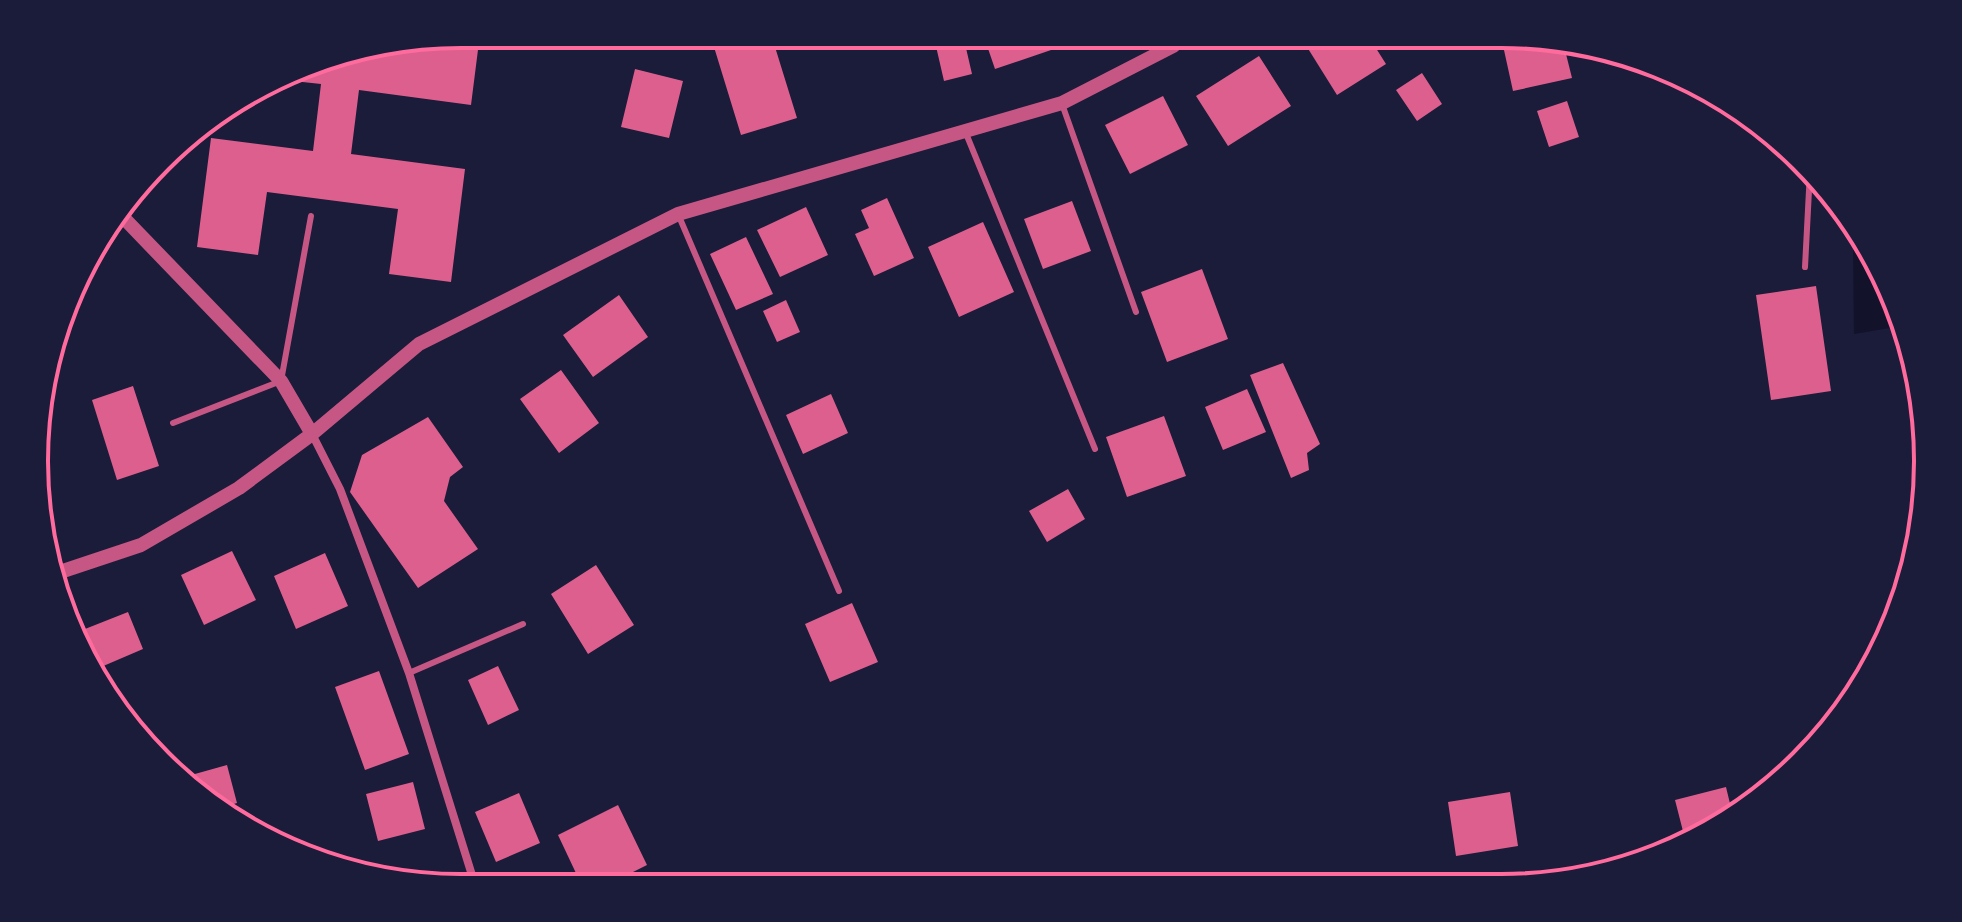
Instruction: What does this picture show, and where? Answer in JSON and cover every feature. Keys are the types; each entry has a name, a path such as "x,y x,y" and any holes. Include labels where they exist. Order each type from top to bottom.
{"street":[{"path":"63,571 141,545 239,488 312,434 419,344 678,214 1062,103 1169,48"},
{"path":"126,220 281,381 312,434 340,489 409,673 472,874"}],"lane":[{"path":"1062,103 1136,312"},
{"path":"965,131 1095,449"},
{"path":"1805,267 1809,186"},
{"path":"678,214 839,591"},
{"path":"173,423 281,381 311,216"},
{"path":"409,673 523,624"}],"shaded area":[{"path":"1853,246 1883,303 1892,328 1854,334"}],"building":[{"path":"478,48 471,105 359,90 351,154 465,169 451,282 389,274 398,209 267,192 258,255 197,247 211,138 313,151 321,84 298,81 380,56 434,49"},
{"path":"714,48 775,48 797,118 741,135"},
{"path":"936,48 966,48 972,74 944,81"},
{"path":"988,48 1054,48 1054,49 995,69"},
{"path":"1308,48 1376,48 1386,64 1337,95"},
{"path":"1504,48 1566,54 1572,78 1513,91"},
{"path":"1259,56 1291,106 1228,146 1196,96"},
{"path":"635,69 683,81 669,138 621,127"},
{"path":"1422,73 1442,104 1417,121 1396,90"},
{"path":"1163,96 1188,145 1130,174 1105,125"},
{"path":"1567,101 1579,137 1549,147 1537,111"},
{"path":"887,198 914,258 874,276 855,234 869,228 861,210"},
{"path":"1072,201 1091,251 1043,269 1024,219"},
{"path":"806,207 828,255 780,277 757,230"},
{"path":"983,222 1014,292 959,317 928,247"},
{"path":"746,237 773,294 736,310 710,254"},
{"path":"1202,269 1228,339 1167,362 1141,292"},
{"path":"1816,286 1831,391 1771,400 1756,295"},
{"path":"619,295 648,337 593,377 563,335"},
{"path":"786,300 800,332 777,342 763,311"},
{"path":"1283,363 1320,444 1307,453 1309,470 1291,478 1250,375"},
{"path":"561,370 599,423 559,453 520,399"},
{"path":"133,386 159,466 117,480 92,400"},
{"path":"1247,389 1266,432 1223,450 1205,407"},
{"path":"831,394 848,433 803,454 786,415"},
{"path":"1164,416 1186,476 1127,497 1106,437"},
{"path":"428,417 463,467 450,477 444,501 478,549 418,588 350,492 362,455"},
{"path":"1068,489 1085,519 1047,542 1029,511"},
{"path":"232,551 256,600 204,625 181,575"},
{"path":"325,553 348,606 296,629 274,576"},
{"path":"596,565 634,625 588,654 551,594"},
{"path":"852,603 878,662 830,682 805,624"},
{"path":"128,612 143,649 102,666 85,629"},
{"path":"498,666 519,710 488,725 468,680"},
{"path":"379,671 409,754 365,770 335,687"},
{"path":"227,765 237,803 233,804 192,775"},
{"path":"413,782 425,829 378,841 366,794"},
{"path":"1726,787 1730,804 1683,831 1675,800"},
{"path":"1510,792 1518,846 1456,856 1448,802"},
{"path":"519,793 540,843 496,862 475,812"},
{"path":"618,805 647,865 629,874 576,874 558,835"}]}
